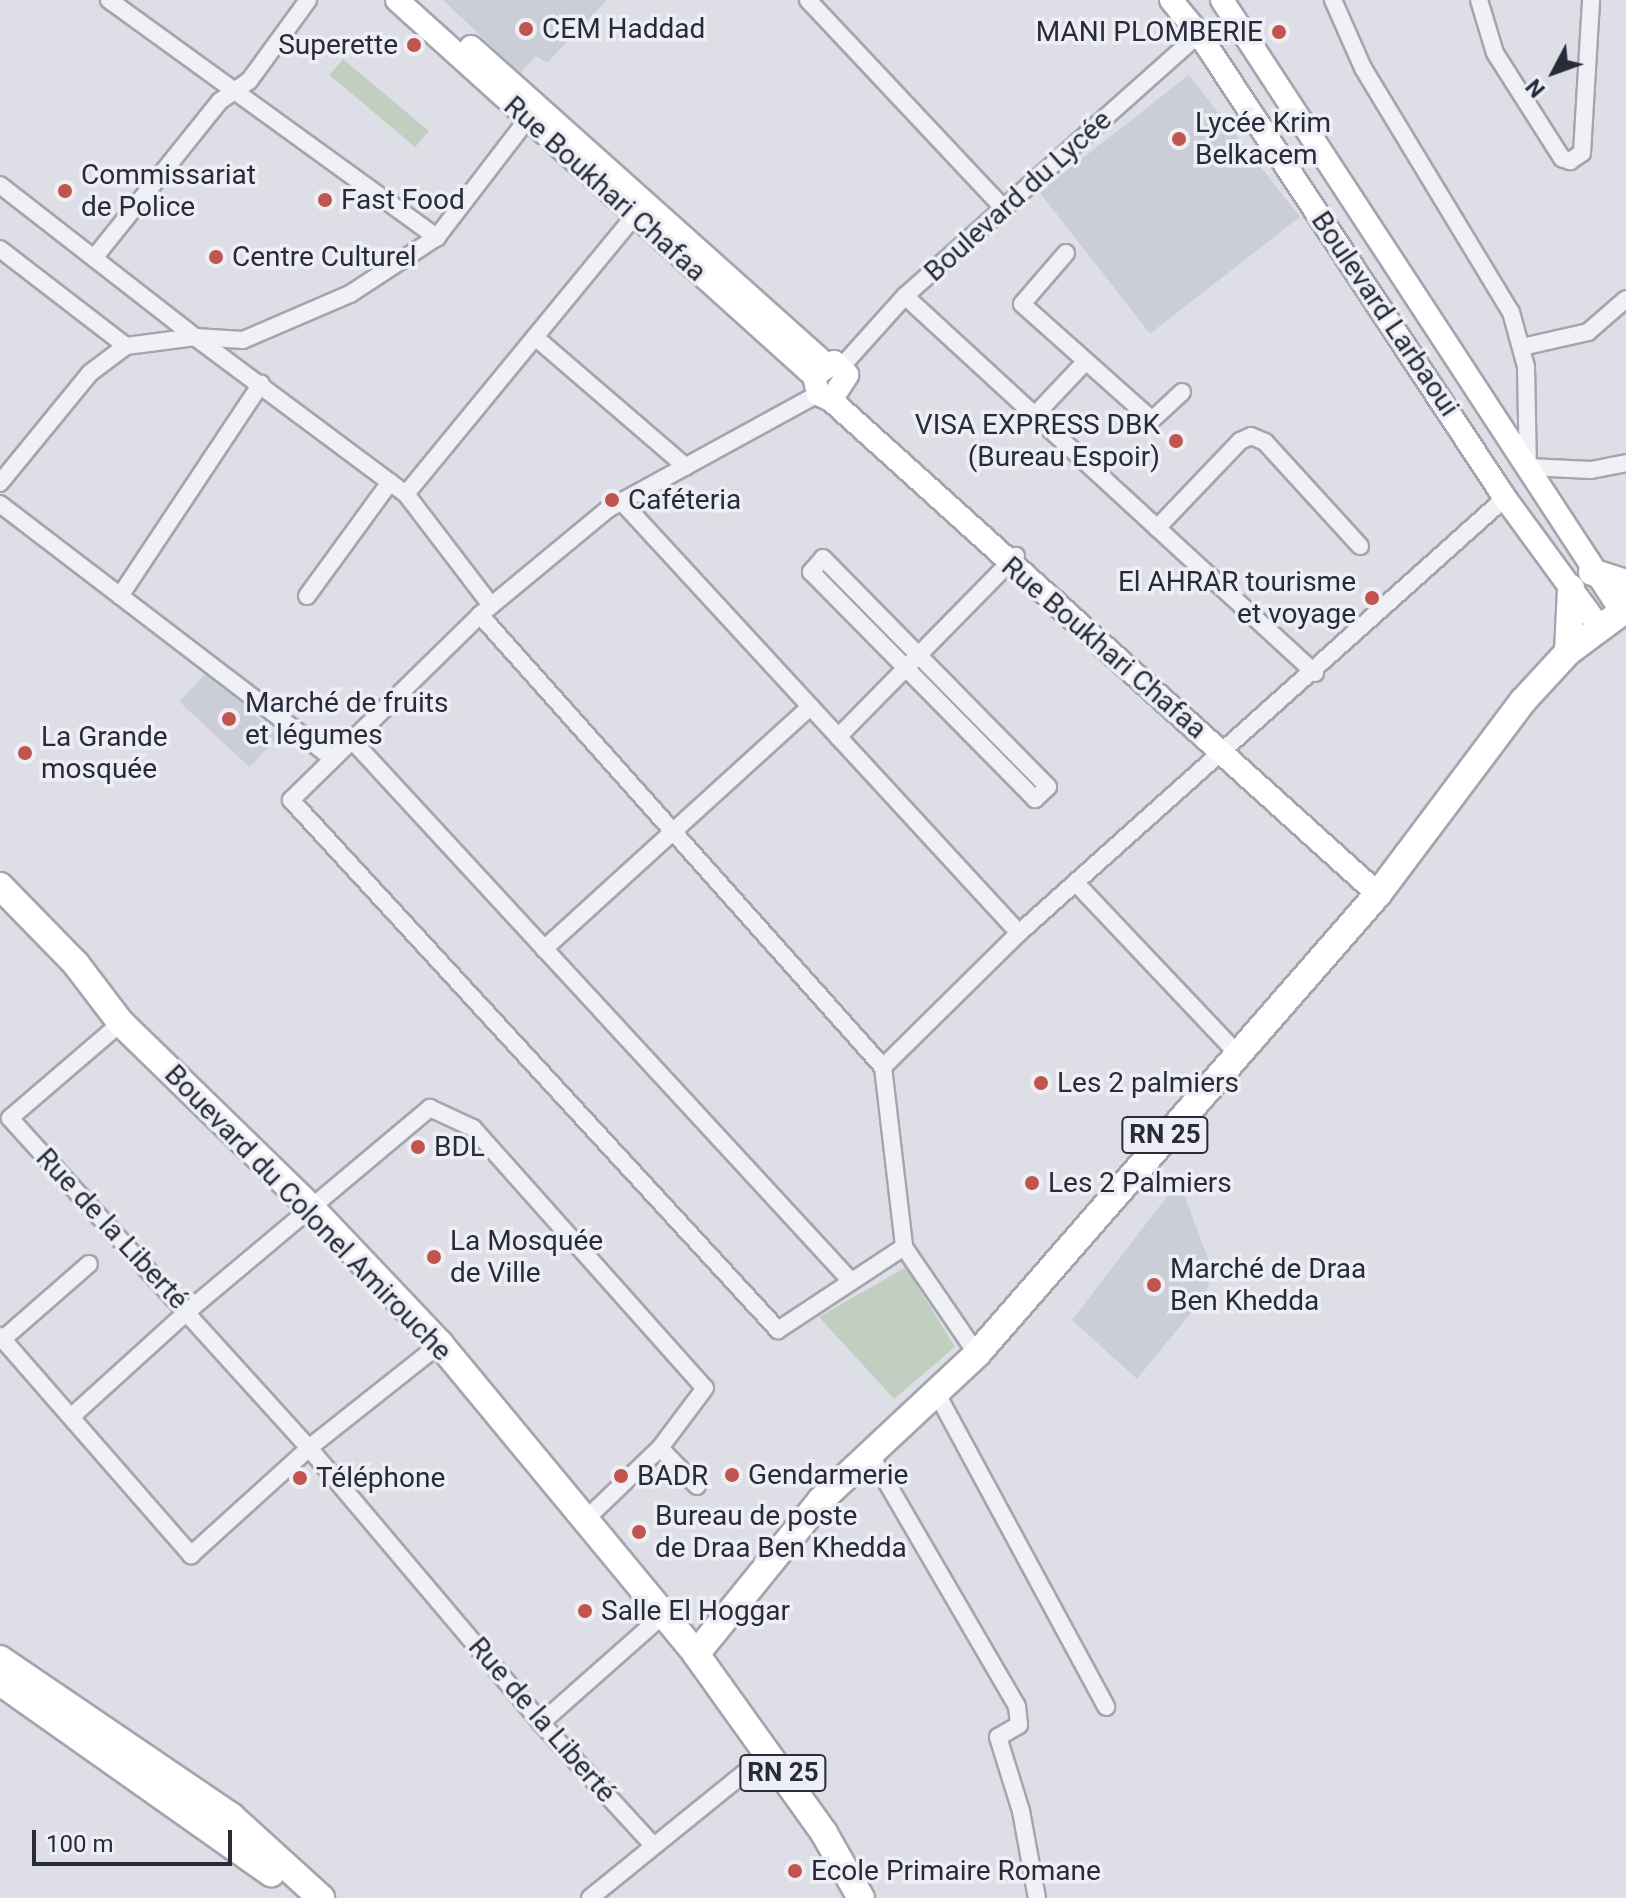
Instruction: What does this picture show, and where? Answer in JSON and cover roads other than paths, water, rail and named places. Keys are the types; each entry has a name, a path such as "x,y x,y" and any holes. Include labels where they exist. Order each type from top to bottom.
{"main road":[{"name":"Rue Boukhari Chafaa","path":"397,0 532,113 828,382 1013,561 1229,750 1380,889"},
{"name":"Rue Boukhari Chafaa","path":"418,0 634,216 828,382"},
{"name":"Boulevard Larbaoui","path":"1171,0 1199,34 1505,498 1600,628"},
{"name":"Boulevard Larbaoui","path":"1222,0 1528,467 1592,572 1624,611"},
{"path":"1568,652 1571,588 1592,572 1626,583"},
{"name":"RN 25","path":"696,1654 821,1500 977,1354 1380,889 1504,725 1568,652 1624,611"},
{"name":"Bouevard du Colonel Amirouche","path":"0,886 76,964 121,1023 313,1210 440,1344 583,1522 696,1654 769,1753 861,1898"},
{"path":"0,1659 231,1816 321,1898"},
{"path":"0,1682 146,1780 299,1898"}],"street":[{"path":"109,0 437,237"},
{"path":"94,258 220,101 249,81 308,0"},
{"path":"808,0 1005,210"},
{"path":"1333,0 1363,68 1511,312 1522,347 1529,438 1528,467 1591,470 1626,463"},
{"path":"1479,0 1495,53 1562,158 1570,161 1582,153 1591,0"},
{"name":"Boulevard du Lycée","path":"851,1281 778,1330 291,800 331,757 486,610 622,502 828,382 905,296 1199,34"},
{"path":"0,483 90,373 126,346 195,337 243,340 350,294 437,237 532,113"},
{"path":"0,185 195,337 406,494 486,610 673,832 883,1067 904,1247 977,1354"},
{"path":"406,494 634,216"},
{"path":"0,249 126,346"},
{"path":"1066,253 1022,304 1152,420 1182,392"},
{"path":"905,296 1315,673"},
{"path":"1522,347 1588,332 1626,299"},
{"path":"535,337 686,467"},
{"path":"1035,415 1086,361"},
{"path":"120,596 261,384"},
{"path":"1157,528 1240,441 1251,436 1265,442 1360,546"},
{"path":"1529,438 1551,466"},
{"path":"307,596 390,482"},
{"path":"883,1067 1019,933 1229,750 1505,498"},
{"path":"622,502 1019,933"},
{"path":"0,504 331,757"},
{"path":"823,558 919,656 1048,787 1035,799 811,572 823,558"},
{"path":"838,737 1013,561"},
{"path":"544,949 810,707"},
{"path":"351,739 851,1281 904,1247"},
{"path":"1076,883 1237,1053"},
{"name":"Rue de la Liberté","path":"121,1023 5,1120 188,1311 291,1434 309,1448 541,1723 652,1844"},
{"path":"71,1417 188,1311 313,1210 430,1108 473,1128 705,1388 660,1448 583,1522"},
{"path":"89,1264 1,1337 191,1555 309,1448 440,1344"},
{"path":"936,1392 1106,1707"},
{"path":"660,1448 697,1486"},
{"path":"869,1452 1017,1706 1019,1725 998,1737 1021,1811 1035,1897"},
{"path":"541,1723 663,1615"},
{"path":"590,1898 652,1844 769,1753"}],"place":[{"name":"CEM Haddad","path":"526,29"},
{"name":"MANI PLOMBERIE","path":"1279,32"},
{"name":"Superette","path":"414,45"},
{"name":"Lycée Krim Belkacem","path":"1179,139"},
{"name":"Commissariat de Police","path":"65,191"},
{"name":"Fast Food","path":"325,200"},
{"name":"Centre Culturel","path":"216,257"},
{"name":"VISA EXPRESS DBK (Bureau Espoir)","path":"1176,441"},
{"name":"Caféteria","path":"612,500"},
{"name":"El AHRAR tourisme et voyage","path":"1372,598"},
{"name":"Marché de fruits et légumes","path":"229,719"},
{"name":"La Grande mosquée","path":"25,753"},
{"name":"Les 2 palmiers","path":"1041,1083"},
{"name":"BDL","path":"418,1147"},
{"name":"Les 2 Palmiers","path":"1032,1183"},
{"name":"La Mosquée de Ville","path":"434,1257"},
{"name":"Marché de Draa Ben Khedda","path":"1154,1285"},
{"name":"Gendarmerie","path":"732,1475"},
{"name":"BADR","path":"621,1476"},
{"name":"Téléphone","path":"300,1478"},
{"name":"Bureau de poste de Draa Ben Khedda","path":"639,1532"},
{"name":"Salle El Hoggar","path":"585,1611"},
{"name":"Ecole Primaire Romane","path":"795,1871"}]}
